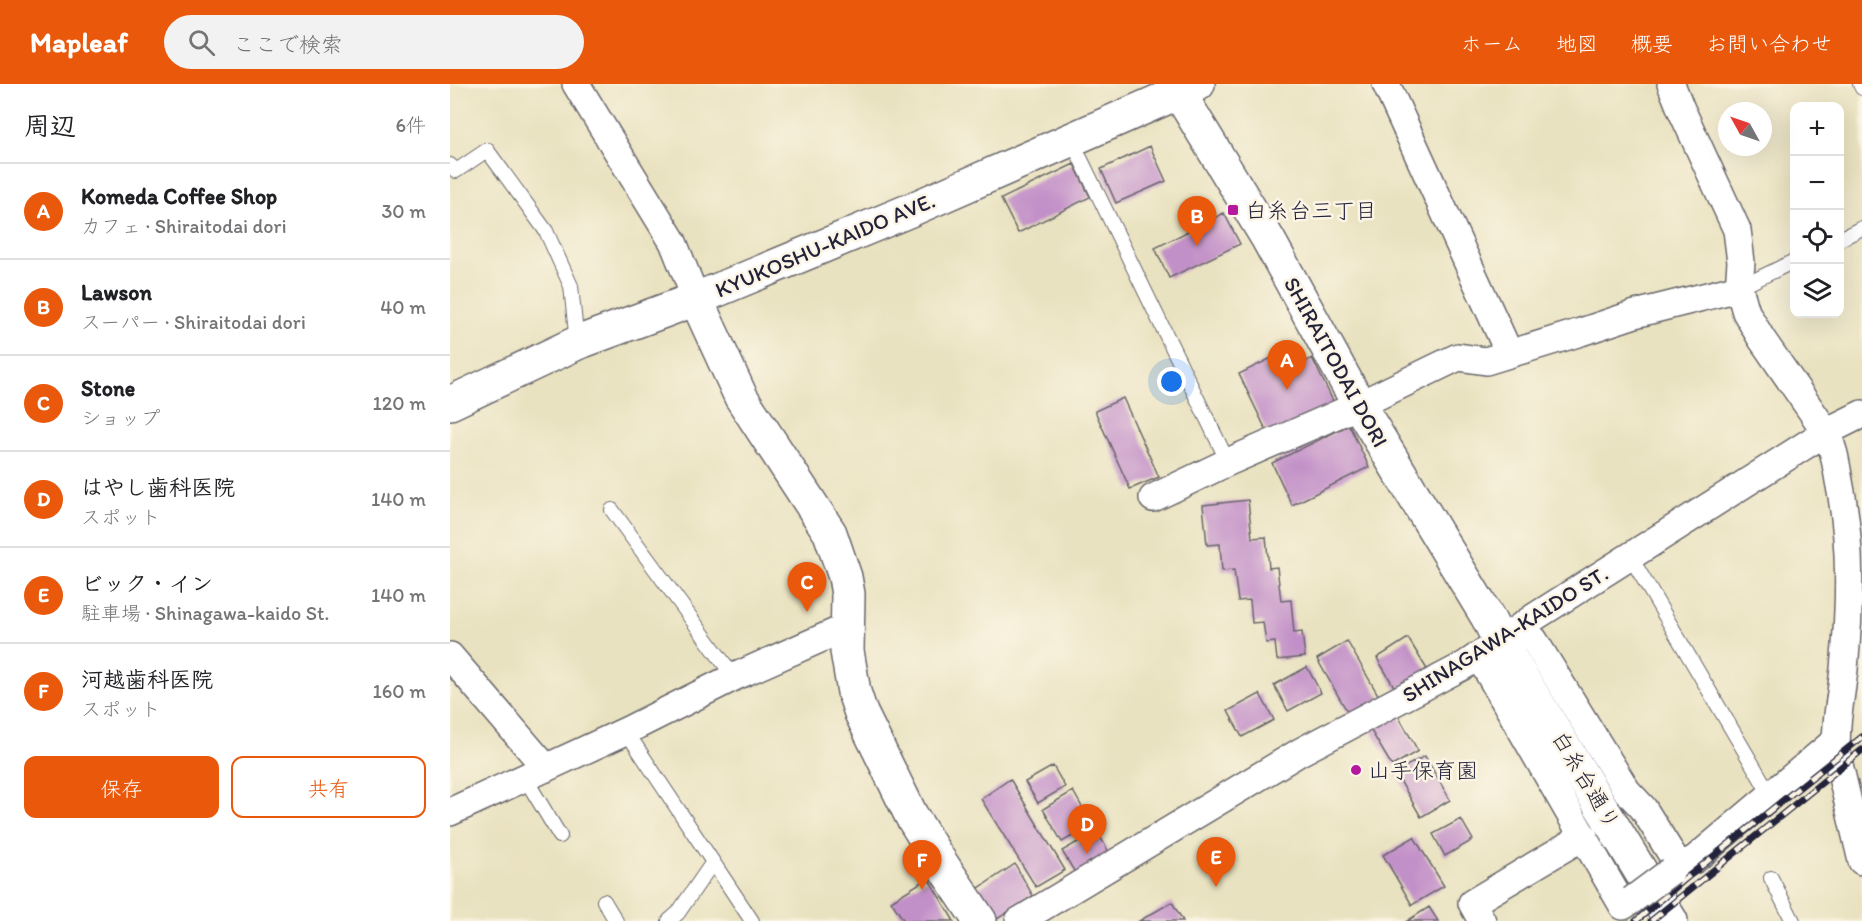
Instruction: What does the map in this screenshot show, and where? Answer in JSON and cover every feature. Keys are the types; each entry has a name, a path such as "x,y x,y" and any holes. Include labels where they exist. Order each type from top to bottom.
{"street":[{"path":"576,84 673,242 696,299 741,397 830,533 845,577 848,594 847,627 850,672 861,713 911,815 980,921"},
{"path":"1386,84 1509,353"},
{"path":"1671,84 1737,230 1741,262 1739,288 1746,312 1833,446 1845,508 1849,566 1844,670 1835,741 1862,861"},
{"name":"KYUKOSHU-KAIDO AVE.","path":"450,403 577,344 696,299 908,211 1183,87"},
{"name":"SHIRAITODAI DORI","path":"1183,87 1359,405 1488,618 1499,640"},
{"path":"1152,498 1359,405 1458,357 1486,361 1635,314 1739,288"},
{"name":"SHINAGAWA-KAIDO ST.","path":"1019,921 1300,752 1465,665 1499,640 1826,432 1862,414"},
{"path":"450,812 734,677 847,627"},
{"path":"1675,868 1642,808 1627,791 1534,640 1526,634 1499,640 1484,665 1623,906 1675,868 1695,859 1835,741"},
{"name":"白糸台通り","path":"1499,640 1671,921"},
{"path":"450,656 536,773"},
{"path":"1482,921 1472,903 1584,836"}],"lane":[{"path":"1071,139 1228,462"},
{"path":"450,165 456,171 487,150 546,231 571,286 577,344"},
{"path":"1844,237 1862,228"},
{"path":"1739,288 1790,263"},
{"path":"612,510 734,677"},
{"path":"1630,556 1771,796"},
{"path":"626,730 752,921"},
{"path":"536,773 560,836"},
{"path":"669,921 678,913 713,862"},
{"path":"1771,878 1793,921"},
{"path":"603,901 616,921"}],"building":[{"path":"1150,146 1166,181 1116,203 1101,169"},
{"path":"1074,164 1090,197 1018,233 1001,199"},
{"path":"1224,213 1240,244 1169,278 1155,248"},
{"path":"1284,352 1292,369 1312,358 1335,405 1270,438 1239,374"},
{"path":"1123,398 1159,477 1130,489 1095,411"},
{"path":"1349,425 1369,467 1292,505 1272,463"},
{"path":"1248,500 1252,538 1266,537 1269,568 1277,567 1281,601 1291,600 1294,633 1302,632 1305,657 1277,660 1275,642 1266,643 1263,622 1252,623 1250,600 1238,601 1234,570 1222,571 1220,544 1207,545 1203,505"},
{"path":"1408,638 1428,671 1396,690 1377,658"},
{"path":"1347,641 1381,700 1351,718 1317,659"},
{"path":"1307,667 1321,693 1288,711 1274,685"},
{"path":"1260,694 1274,720 1242,737 1228,711"},
{"path":"1394,708 1418,751 1392,766 1367,724"},
{"path":"1425,756 1450,800 1421,817 1395,772"},
{"path":"1053,766 1065,787 1038,803 1025,782"},
{"path":"1010,779 1065,870 1036,887 981,799"},
{"path":"1073,791 1092,825 1062,842 1043,809"},
{"path":"1461,819 1473,840 1445,856 1433,834"},
{"path":"1097,831 1111,856 1077,876 1062,851"},
{"path":"1414,837 1444,886 1412,905 1383,855"},
{"path":"1015,864 1033,896 994,921 970,894"},
{"path":"928,878 954,921 904,921 891,901"},
{"path":"1172,902 1183,921 1139,921"},
{"path":"1429,907 1438,921 1407,921"}],"railway":[{"path":"1636,921 1862,737"},
{"path":"1651,921 1862,750"}],"place":[{"name":"白糸台三丁目","path":"1233,210"},
{"name":"Lawson","path":"1197,246"},
{"name":"Komeda Coffee Shop","path":"1287,390"},
{"name":"Stone","path":"807,612"},
{"name":"山手保育園","path":"1356,770"},
{"name":"はやし歯科医院","path":"1087,854"},
{"name":"ビック・イン","path":"1216,887"},
{"name":"河越歯科医院","path":"922,890"}]}
